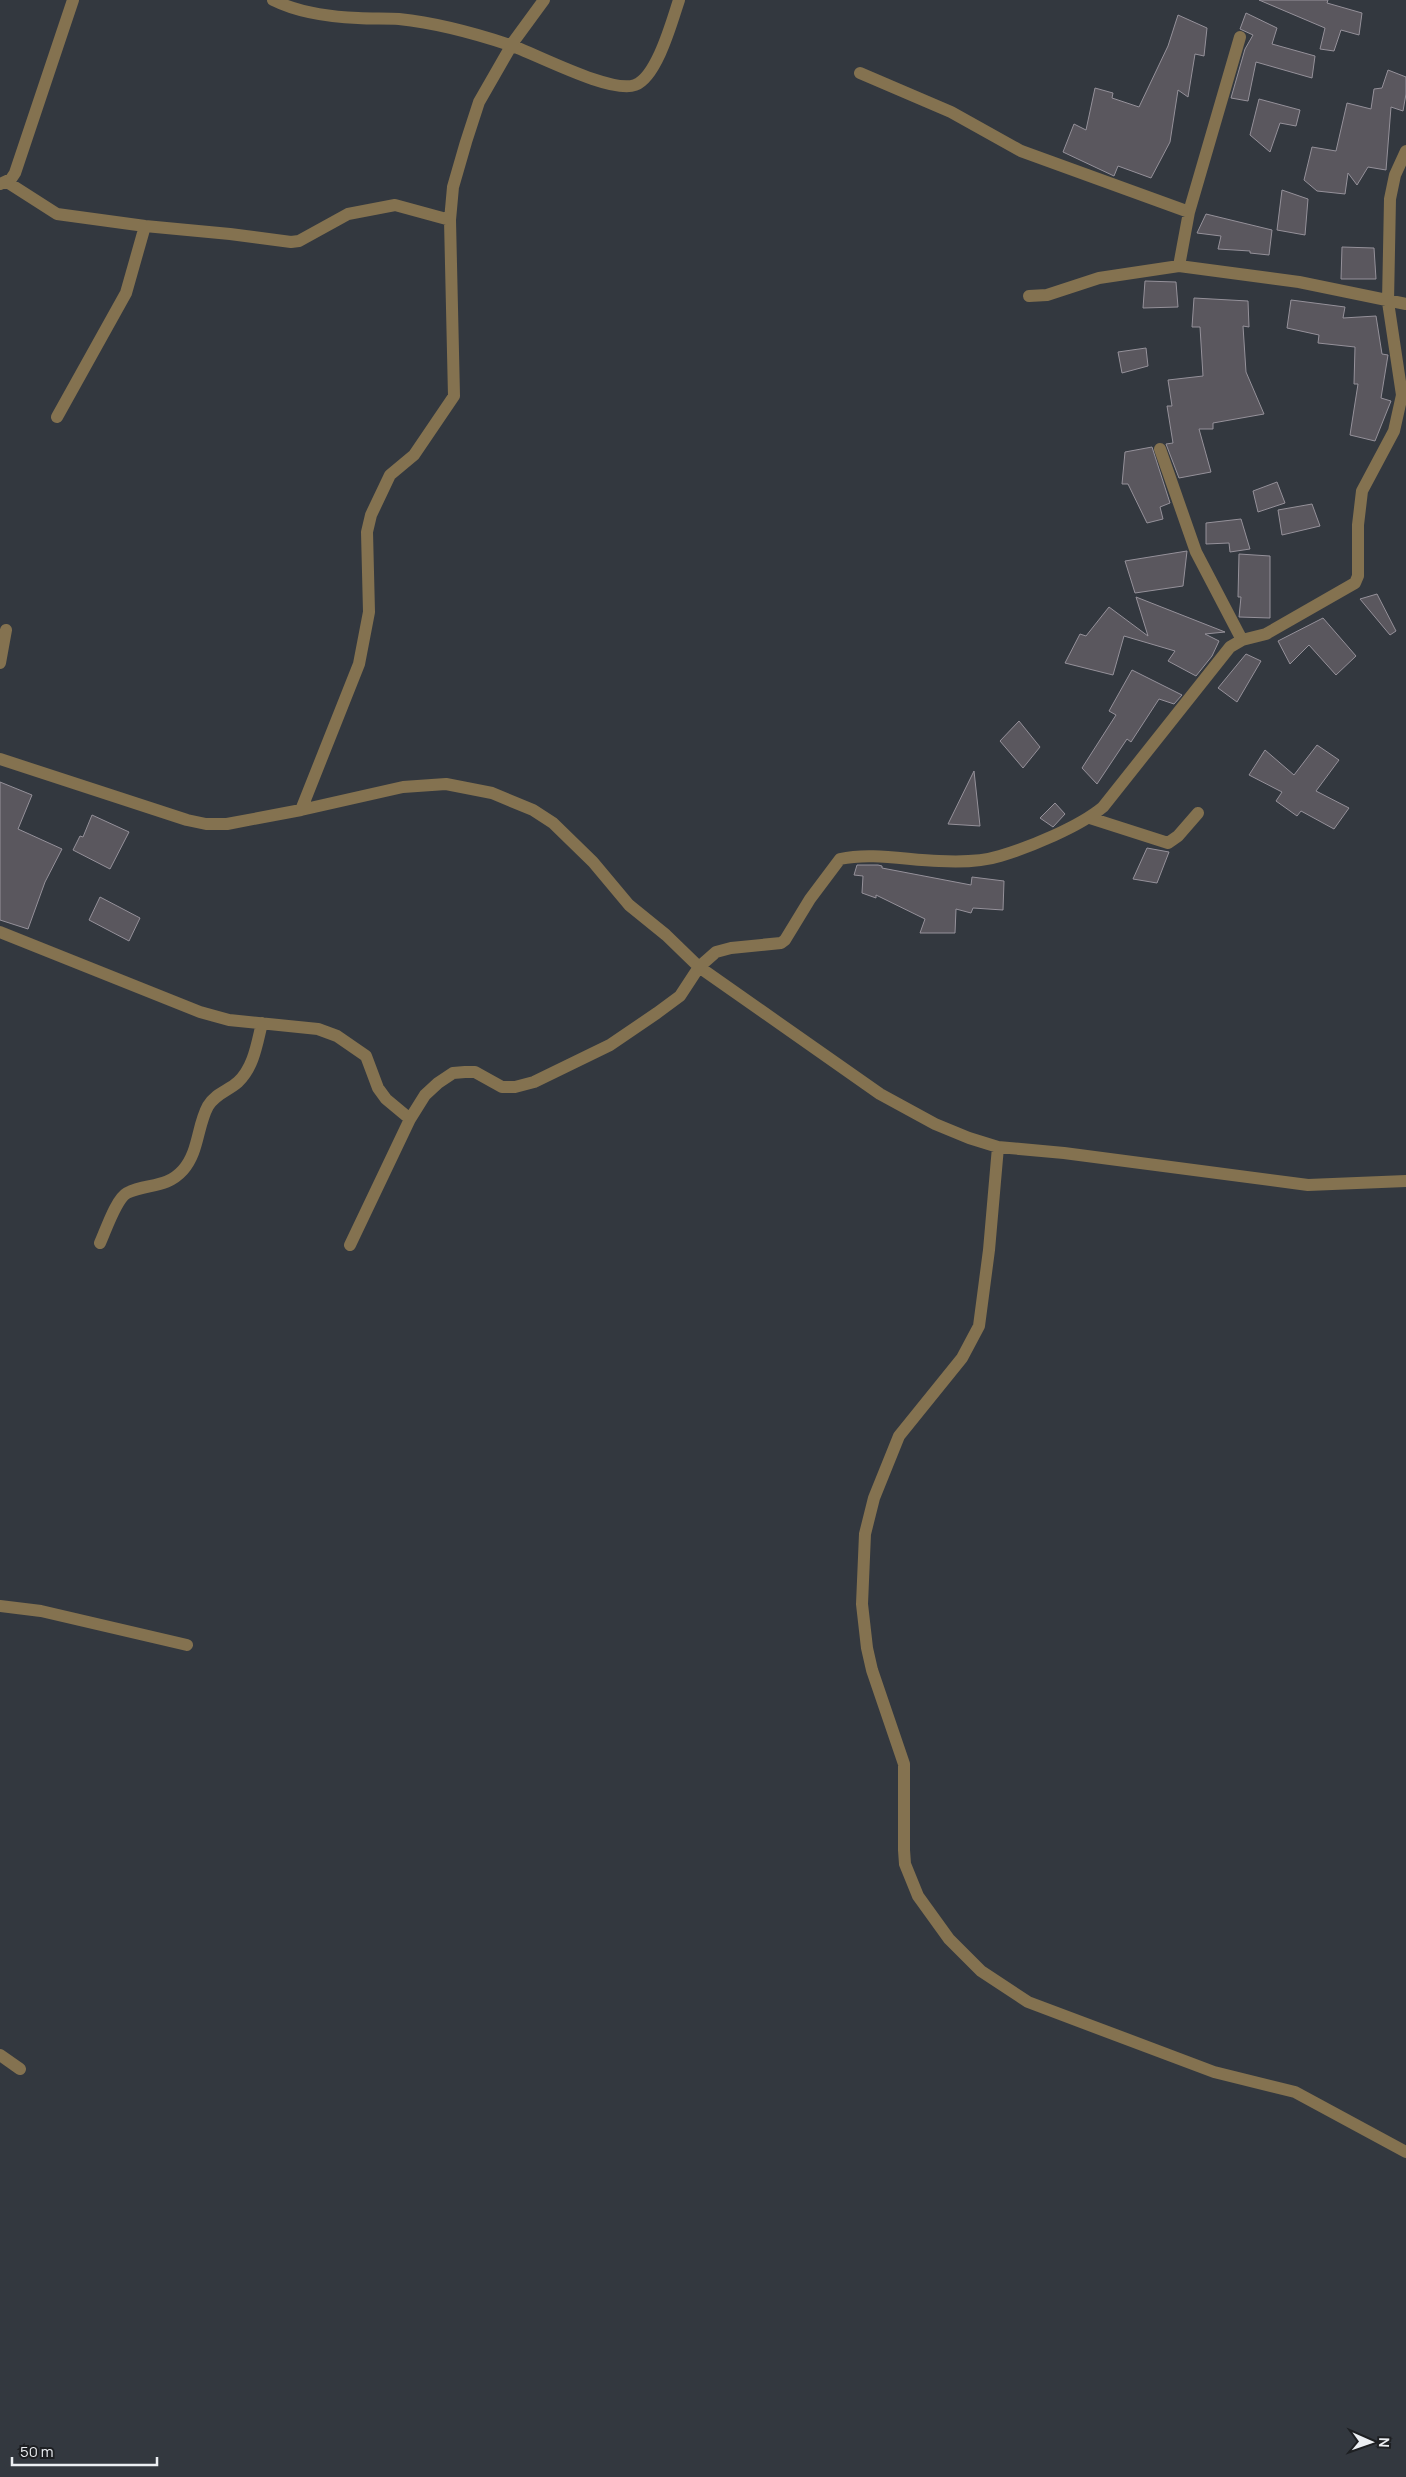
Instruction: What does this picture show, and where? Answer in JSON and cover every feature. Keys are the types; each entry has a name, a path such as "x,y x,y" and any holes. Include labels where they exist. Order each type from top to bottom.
{"street":[{"path":"73,0 15,173 3,183 58,214 145,226 291,242 299,241 348,214 396,205 450,220"},
{"path":"273,0 319,13 355,18 399,19 462,30 512,45 601,82 621,87 634,86 640,82 660,57 679,0"},
{"path":"301,810 360,664 369,612 367,532 372,515 390,475 414,455 454,396 450,220 453,187 479,102 512,45 544,0"},
{"path":"1179,266 1189,212 1240,37"},
{"path":"860,73 951,112 1021,151 1189,212"},
{"path":"350,1245 424,1095 453,1073 475,1072 502,1087 516,1088 534,1082 610,1046 680,996 699,967 716,952 731,948 781,944 810,899 840,859 865,857 940,862 972,861 999,857 1090,818 1103,808 1230,647 1242,640 1266,634 1356,583 1358,576 1358,525 1362,491 1394,431 1402,395 1388,302 1390,199 1395,175 1406,150"},
{"path":"57,417 126,293 145,226"},
{"path":"1029,296 1047,295 1098,278 1179,266 1299,282 1388,302 1406,304"},
{"path":"1160,449 1196,552 1242,640"},
{"path":"0,663 6,630"},
{"path":"0,759 198,823 227,824 301,810 403,787 427,784 446,784 498,795 532,810 553,823 593,862 629,905 666,935 699,967 880,1094 935,1124 998,1147 1064,1153 1308,1185 1406,1181"},
{"path":"1090,818 1168,843 1178,836 1198,813"},
{"path":"0,932 200,1012 229,1020 318,1029 352,1045 366,1056 378,1088 386,1099 410,1120"},
{"path":"100,1243 119,1200 127,1193 166,1183 183,1170 193,1153 208,1106 221,1092 237,1083 253,1059 262,1023"},
{"path":"998,1147 989,1250 979,1326 962,1358 899,1436 874,1498 864,1542 862,1604 867,1648 872,1670 904,1764 904,1864 910,1879 927,1912 949,1939 981,1971 1028,2002 1214,2072 1295,2092 1406,2152"},
{"path":"0,1606 41,1611 187,1645"},
{"path":"0,2055 20,2069"}],"building":[{"path":"1259,0 1328,0 1327,3 1362,13 1359,35 1341,30 1334,51 1320,49 1325,28"},
{"path":"1246,13 1277,28 1272,44 1315,56 1312,78 1256,62 1248,101 1231,98 1245,49 1253,35 1240,29"},
{"path":"1178,15 1207,28 1204,56 1195,54 1188,97 1178,90 1170,142 1151,178 1118,166 1114,176 1063,152 1074,124 1086,130 1095,88 1113,93 1112,98 1139,107 1168,46"},
{"path":"1388,70 1406,77 1406,94 1403,111 1391,107 1386,170 1368,167 1357,185 1348,173 1345,194 1317,191 1304,180 1312,147 1336,151 1347,103 1371,109 1374,89 1382,88"},
{"path":"1259,99 1300,110 1296,126 1280,123 1270,152 1250,135"},
{"path":"1282,190 1308,199 1305,235 1277,230"},
{"path":"1206,214 1272,230 1269,255 1250,253 1250,251 1218,249 1221,236 1197,233"},
{"path":"1342,247 1374,248 1376,279 1341,279"},
{"path":"1145,281 1176,282 1178,307 1143,308"},
{"path":"1194,298 1248,301 1249,327 1243,326 1246,372 1264,414 1213,423 1213,429 1199,429 1211,472 1179,478 1166,444 1173,443 1167,406 1172,406 1168,380 1203,376 1200,327 1192,327"},
{"path":"1291,300 1345,307 1343,318 1376,316 1382,354 1388,355 1381,398 1391,401 1375,441 1350,435 1358,384 1354,384 1355,347 1318,343 1319,335 1287,328"},
{"path":"1146,348 1148,366 1122,373 1118,352"},
{"path":"1152,447 1170,503 1160,507 1163,519 1147,523 1128,484 1122,484 1125,452"},
{"path":"1277,482 1285,503 1258,512 1253,491"},
{"path":"1312,504 1320,526 1282,535 1278,510"},
{"path":"1241,519 1250,549 1230,552 1229,543 1206,544 1206,523"},
{"path":"1187,551 1183,586 1135,593 1125,561"},
{"path":"1239,554 1270,556 1270,618 1239,617 1241,597 1238,597"},
{"path":"1377,594 1396,631 1390,635 1360,599"},
{"path":"1136,597 1225,632 1205,634 1219,641 1212,656 1196,676 1168,661 1175,651 1124,636 1113,675 1065,663 1080,634 1086,636 1109,607 1148,636"},
{"path":"1323,618 1356,656 1336,675 1309,645 1290,664 1278,641"},
{"path":"1246,654 1261,661 1237,702 1218,688"},
{"path":"1132,670 1182,695 1174,704 1159,699 1131,742 1127,739 1097,784 1082,768 1116,715 1109,711"},
{"path":"1019,721 1040,747 1023,768 1000,741"},
{"path":"1317,745 1339,760 1316,791 1349,808 1334,829 1301,811 1297,816 1276,801 1282,792 1249,775 1265,750 1294,775"},
{"path":"974,771 980,826 948,824"},
{"path":"0,782 32,795 18,829 62,849 45,882 28,929 0,920"},
{"path":"1055,803 1065,814 1053,827 1040,818"},
{"path":"92,815 129,832 110,869 73,850 80,836 83,837"},
{"path":"1147,848 1169,852 1157,883 1133,879"},
{"path":"857,865 878,865 882,866 882,868 971,885 972,877 1004,881 1003,910 973,908 971,913 956,909 955,933 920,933 925,919 876,895 876,898 862,893 863,876 854,875"},
{"path":"100,897 140,918 129,941 89,920"}]}
